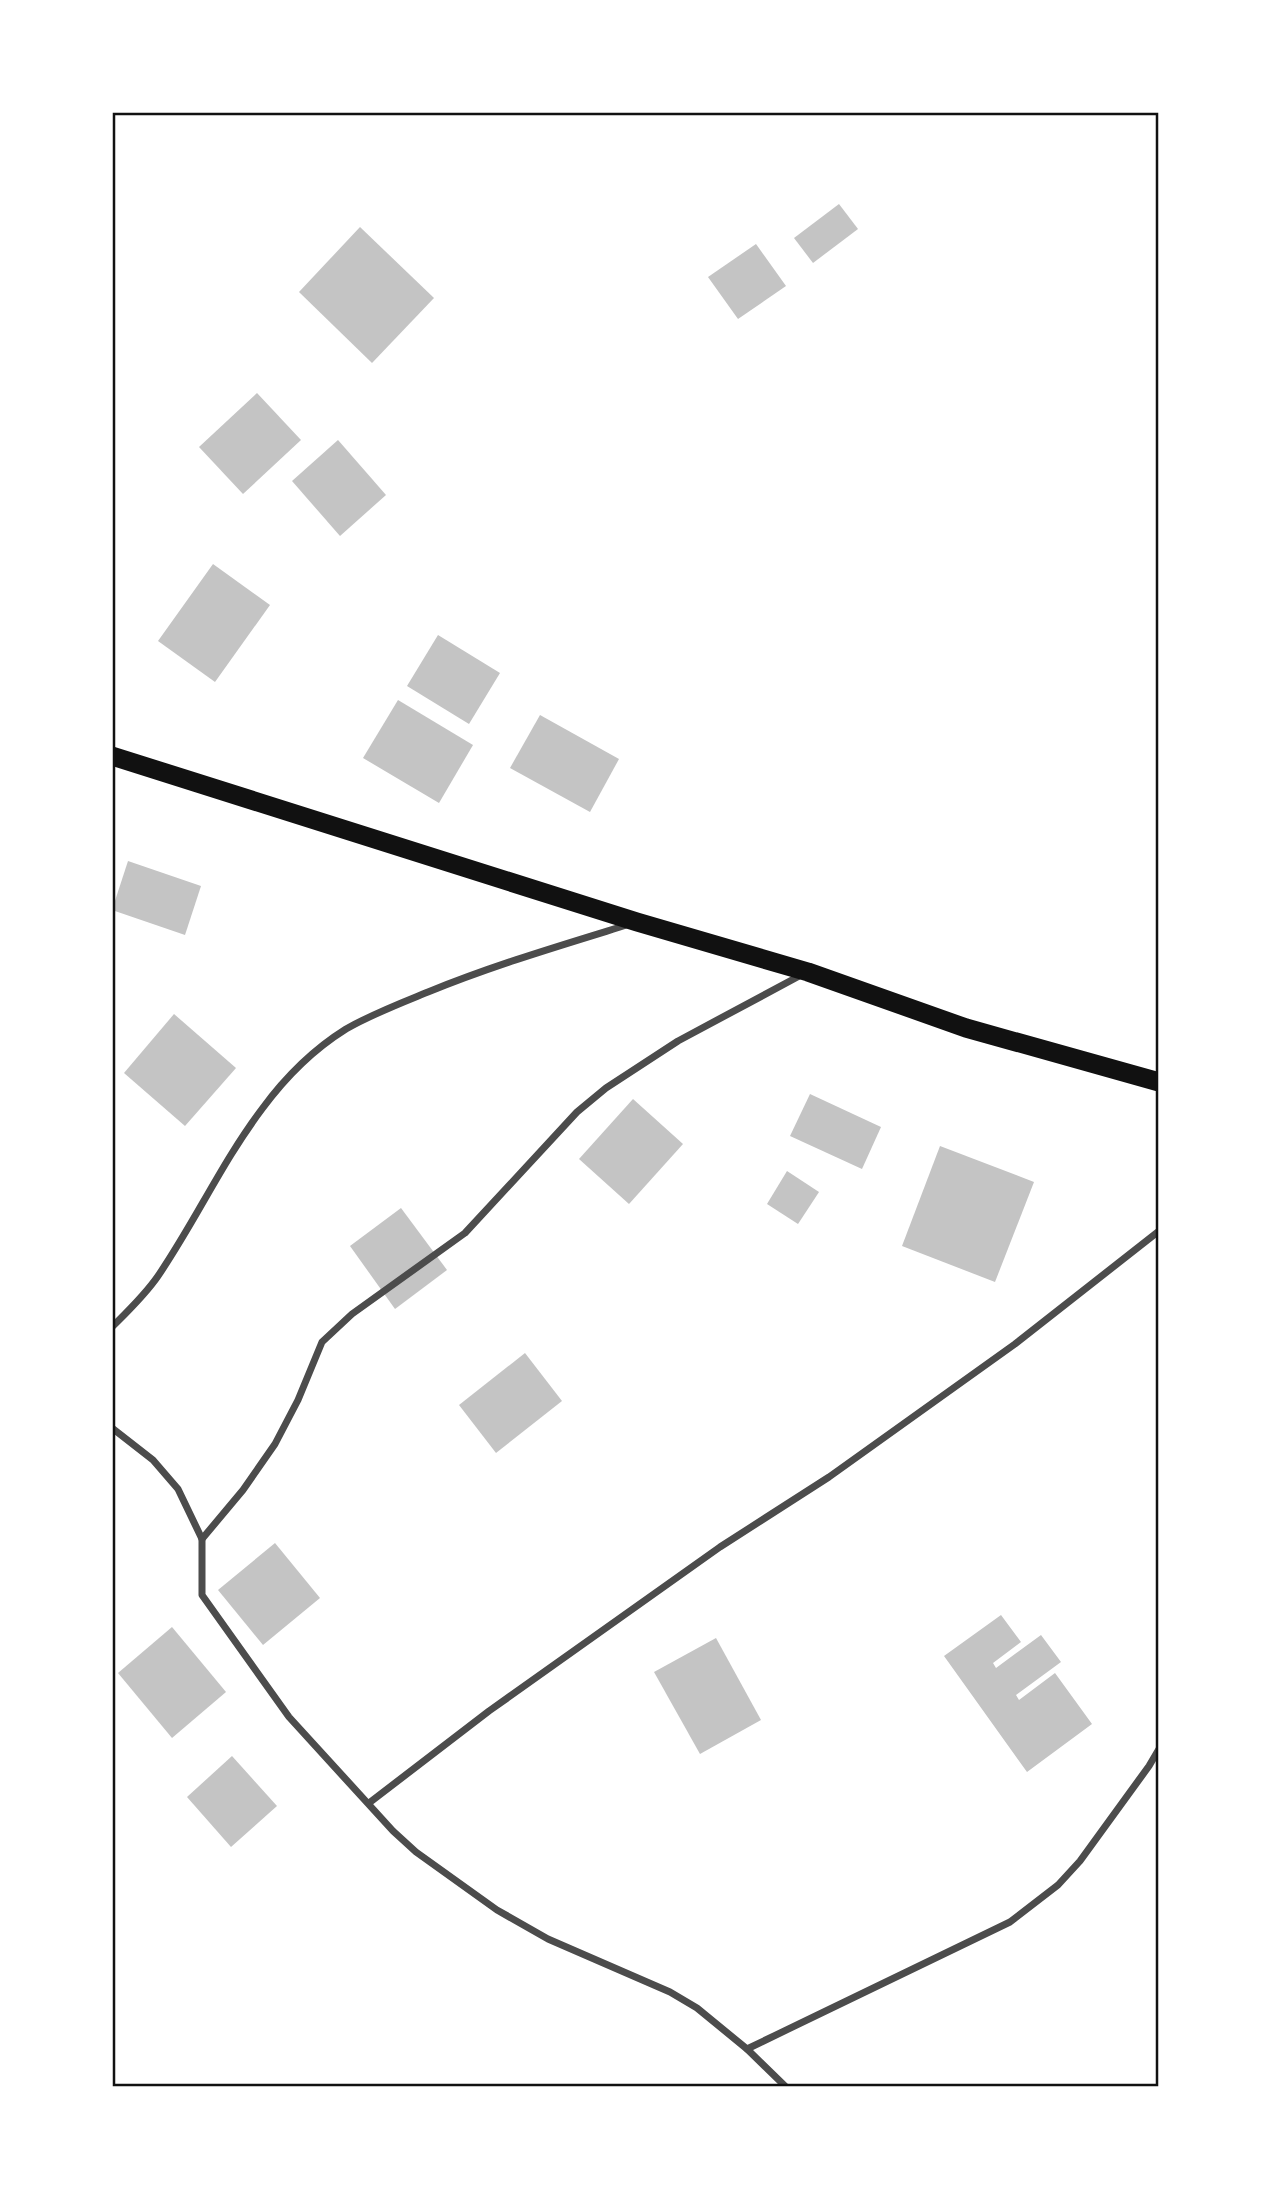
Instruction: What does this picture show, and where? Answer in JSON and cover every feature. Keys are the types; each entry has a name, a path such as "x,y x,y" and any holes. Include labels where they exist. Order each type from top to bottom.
{"highway":[{"path":"112,756 637,922 808,972 966,1028 1159,1082"}],"street":[{"path":"112,1327 138,1302 158,1277 235,1147 263,1108 286,1080 313,1054 346,1030 391,1007 478,972 637,922"},
{"path":"202,1539 243,1490 275,1444 298,1400 322,1342 352,1314 465,1233 577,1112 606,1088 678,1041 808,972"},
{"path":"369,1803 489,1711 720,1547 829,1478 1004,1352 1159,1231"},
{"path":"112,1428 153,1460 178,1489 202,1539 202,1595 289,1717 393,1831 416,1852 497,1910 548,1938 670,1992 697,2008 747,2049 786,2087"},
{"path":"747,2049 1010,1922 1035,1904 1058,1885 1080,1861 1159,1749"}],"building":[{"path":"839,204 858,229 813,263 794,238"},
{"path":"360,227 434,298 372,363 299,292"},
{"path":"756,244 786,286 738,319 708,277"},
{"path":"257,393 301,440 243,494 199,447"},
{"path":"338,440 386,495 340,536 292,481"},
{"path":"213,564 270,605 215,682 158,641"},
{"path":"438,635 500,673 469,724 407,686"},
{"path":"398,700 473,745 439,803 363,758"},
{"path":"540,715 619,759 590,812 510,768"},
{"path":"128,861 201,886 185,935 112,910"},
{"path":"174,1014 236,1068 185,1126 124,1073"},
{"path":"810,1094 881,1127 862,1169 790,1136"},
{"path":"633,1099 683,1144 629,1204 579,1159"},
{"path":"940,1146 1034,1182 995,1282 902,1246"},
{"path":"787,1171 819,1192 798,1224 767,1204"},
{"path":"401,1208 447,1270 395,1309 350,1246"},
{"path":"525,1353 562,1401 496,1453 459,1405"},
{"path":"275,1543 320,1598 263,1645 218,1590"},
{"path":"1001,1615 1021,1642 993,1663 996,1668 1041,1635 1061,1662 1016,1695 1019,1700 1055,1673 1092,1724 1027,1772 944,1656"},
{"path":"172,1627 226,1692 172,1738 118,1673"},
{"path":"716,1638 761,1720 700,1754 654,1672"},
{"path":"232,1756 277,1806 231,1847 187,1797"}]}
